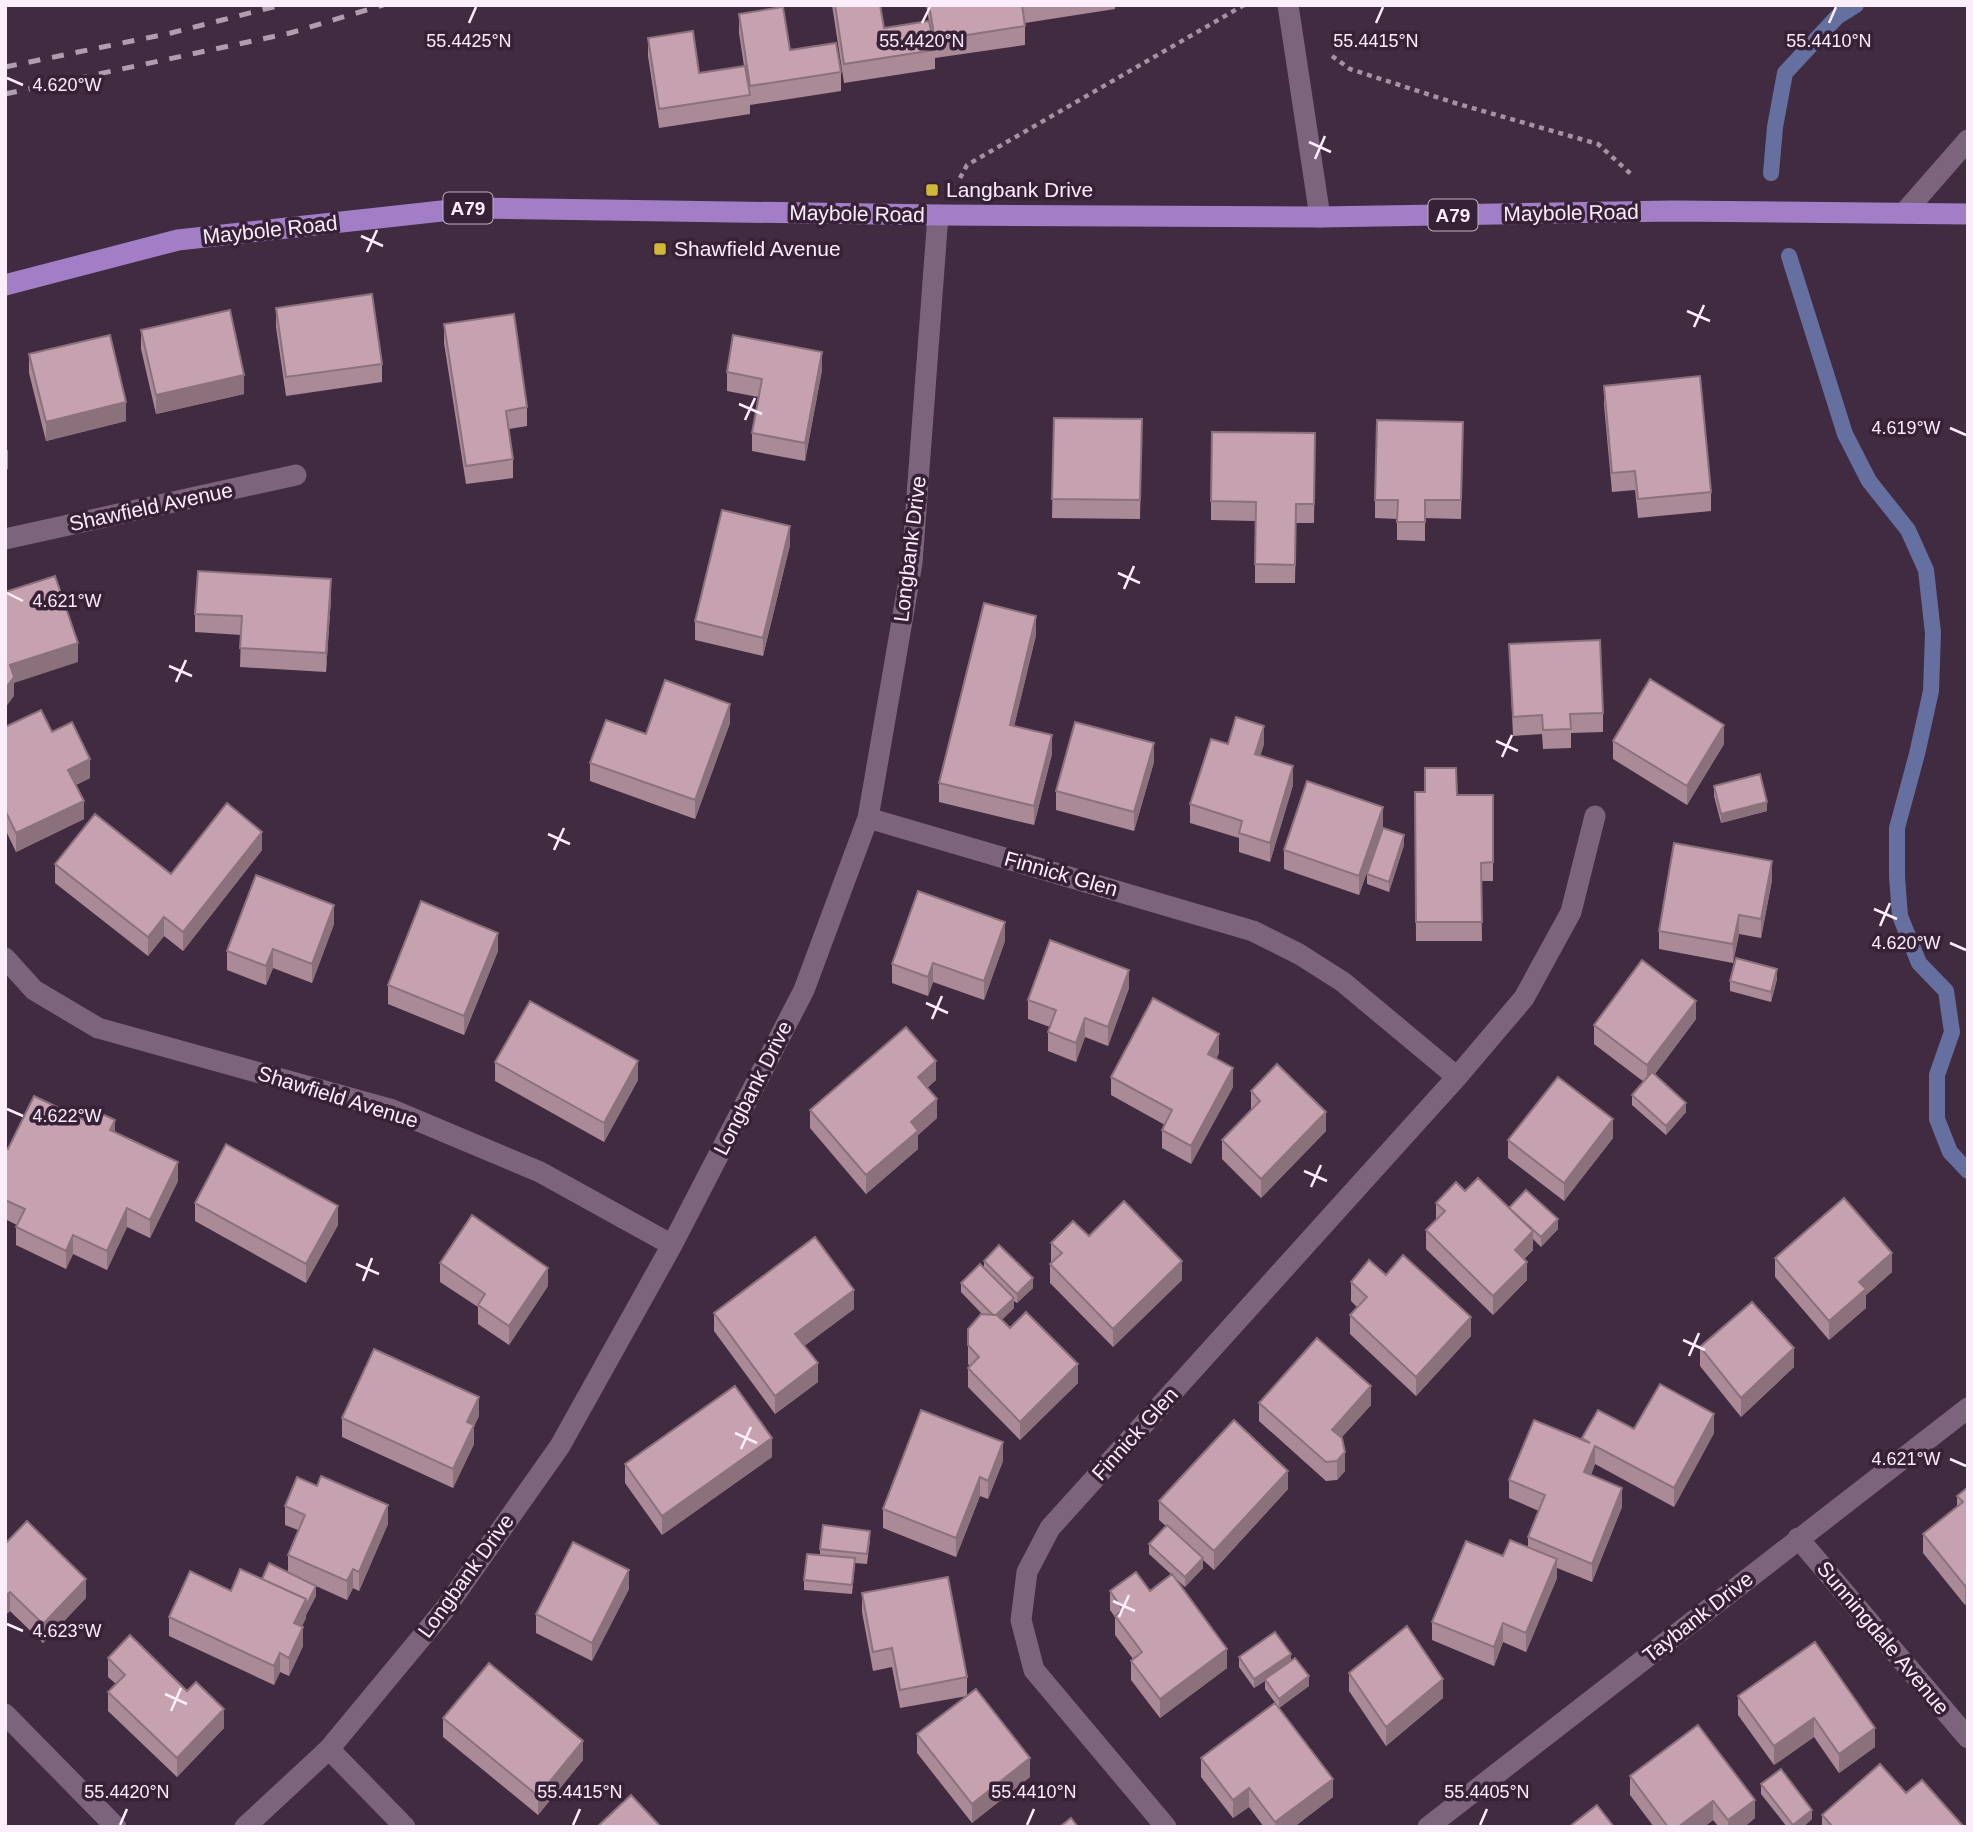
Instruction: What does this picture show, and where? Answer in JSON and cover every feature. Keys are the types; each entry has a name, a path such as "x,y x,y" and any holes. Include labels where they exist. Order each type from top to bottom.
{"main road":[{"name":"Maybole Road","path":"5,285 178,240 469,208 938,215 1320,216 1672,211 1968,214"}],"street":[{"path":"1288,5 1320,216"},
{"path":"1905,212 1968,140"},
{"name":"Longbank Drive","path":"245,1827 329,1749 445,1609 560,1446 672,1245 804,989 868,818 912,563 938,215"},
{"name":"Shawfield Avenue","path":"5,539 296,475"},
{"name":"Finnick Glen","path":"1166,1827 1034,1670 1021,1620 1027,1572 1050,1528 1457,1077 1524,998 1571,912 1595,816"},
{"name":"Finnick Glen","path":"868,818 1253,931 1299,954 1343,982 1457,1077"},
{"name":"Shawfield Avenue","path":"5,958 34,990 98,1028 390,1109 540,1172 672,1245"},
{"name":"Taybank Drive","path":"1429,1827 1968,1408"},
{"name":"Sunningdale Avenue","path":"1798,1538 1968,1738"},
{"path":"5,1714 116,1827"},
{"path":"329,1749 405,1827"}],"path":[{"path":"938,215 967,165 1244,5"},
{"path":"1291,27 1350,69 1455,103 1598,144 1672,211"}],"building":[{"path":"835,5 880,5 884,28 929,21 935,50 844,64"},
{"path":"929,5 1022,5 1025,26 935,40"},
{"path":"783,7 790,50 836,43 841,72 750,86 739,14"},
{"path":"693,31 699,73 745,66 750,95 659,109 648,38"},
{"path":"372,294 382,364 286,377 276,308"},
{"path":"230,310 244,375 156,395 141,330"},
{"path":"514,314 527,407 506,411 513,459 466,466 444,324"},
{"path":"110,335 126,402 46,422 29,354"},
{"path":"733,335 822,352 805,443 752,433 762,379 727,372"},
{"path":"1700,376 1711,492 1638,499 1635,471 1612,473 1604,386"},
{"path":"1054,418 1142,419 1140,500 1052,499"},
{"path":"1377,420 1463,422 1461,500 1425,500 1425,522 1397,522 1398,500 1375,500"},
{"path":"1212,432 1315,433 1314,504 1296,504 1295,565 1255,564 1256,502 1211,501"},
{"path":"722,510 790,526 763,638 695,621"},
{"path":"198,571 331,579 326,653 240,648 242,616 195,614"},
{"path":"55,576 78,643 10,665 14,677 5,689 5,592"},
{"path":"984,603 1036,616 1010,725 1052,735 1034,806 939,783"},
{"path":"1600,640 1603,713 1570,714 1571,729 1543,730 1542,715 1513,717 1509,644"},
{"path":"1650,679 1724,725 1687,786 1613,741"},
{"path":"665,680 730,704 695,800 590,763 606,720 646,734"},
{"path":"41,710 52,732 72,722 90,759 68,770 84,801 16,833 5,810 5,727"},
{"path":"1236,717 1264,726 1255,754 1293,766 1270,843 1239,833 1242,821 1190,804 1211,739 1228,744"},
{"path":"1075,722 1154,743 1134,812 1056,791"},
{"path":"1425,768 1456,768 1457,795 1493,795 1493,862 1481,863 1482,922 1416,922 1415,792 1425,792"},
{"path":"1760,774 1767,802 1721,814 1714,786"},
{"path":"1307,781 1383,807 1359,876 1284,850"},
{"path":"227,803 262,832 183,932 164,917 148,937 55,864 95,814 171,874"},
{"path":"1383,828 1404,835 1389,882 1367,874"},
{"path":"1674,843 1772,861 1761,919 1739,915 1733,944 1659,931"},
{"path":"256,875 334,905 312,964 273,949 266,966 227,951"},
{"path":"918,891 1005,922 984,981 933,963 928,977 892,964"},
{"path":"421,901 498,933 464,1016 388,985"},
{"path":"1050,940 1129,970 1108,1027 1085,1018 1076,1043 1048,1032 1056,1010 1028,1000"},
{"path":"1736,958 1777,969 1771,992 1730,981"},
{"path":"1642,960 1696,1001 1647,1065 1594,1025"},
{"path":"1153,998 1219,1034 1208,1054 1233,1068 1191,1146 1162,1130 1172,1110 1111,1077"},
{"path":"530,1001 638,1061 604,1123 495,1062"},
{"path":"906,1027 936,1061 918,1077 937,1099 911,1122 918,1131 866,1175 810,1110"},
{"path":"1277,1064 1326,1112 1261,1179 1222,1140 1260,1101 1251,1091"},
{"path":"1652,1072 1686,1103 1666,1126 1632,1095"},
{"path":"1558,1077 1613,1119 1564,1183 1508,1140"},
{"path":"34,1096 84,1120 89,1108 115,1120 110,1130 178,1162 150,1220 127,1208 107,1251 73,1235 66,1251 16,1227 25,1209 5,1200 5,1147 8,1149"},
{"path":"226,1144 338,1206 306,1264 195,1203"},
{"path":"1478,1178 1533,1231 1515,1250 1527,1262 1493,1296 1426,1230 1445,1211 1436,1203 1456,1182 1465,1191"},
{"path":"1526,1190 1558,1219 1541,1237 1509,1208"},
{"path":"1844,1198 1892,1253 1859,1282 1866,1289 1829,1321 1775,1258"},
{"path":"1124,1201 1182,1261 1113,1329 1050,1264 1062,1253 1051,1243 1073,1221 1089,1236"},
{"path":"472,1215 548,1268 509,1326 478,1305 485,1294 440,1263"},
{"path":"815,1237 854,1290 795,1334 818,1363 775,1396 714,1313"},
{"path":"999,1245 1033,1278 1017,1294 984,1261"},
{"path":"1403,1255 1471,1317 1416,1377 1350,1315 1367,1297 1351,1282 1369,1260 1386,1275"},
{"path":"980,1264 1014,1298 996,1315 961,1283"},
{"path":"1752,1302 1794,1348 1741,1398 1700,1347"},
{"path":"1026,1312 1078,1364 1020,1422 968,1368 979,1357 968,1345 968,1329 981,1314 997,1315 1010,1328"},
{"path":"1317,1338 1371,1386 1332,1430 1342,1438 1345,1452 1337,1461 1326,1462 1259,1403"},
{"path":"374,1349 479,1397 467,1422 474,1425 453,1469 342,1418"},
{"path":"1660,1384 1714,1414 1674,1488 1595,1446 1584,1472 1622,1488 1592,1564 1528,1537 1545,1495 1509,1480 1534,1420 1590,1443 1582,1438 1598,1410 1634,1429"},
{"path":"735,1386 772,1438 662,1516 625,1464"},
{"path":"921,1410 1003,1442 988,1481 980,1477 956,1538 883,1509"},
{"path":"1234,1420 1288,1471 1214,1551 1159,1501"},
{"path":"321,1476 388,1505 359,1572 353,1569 347,1581 288,1555 305,1515 285,1506 297,1477 317,1486"},
{"path":"1968,1487 1968,1584 1965,1586 1923,1534 1963,1502 1957,1496"},
{"path":"27,1521 86,1579 43,1624 10,1592 5,1596 5,1544"},
{"path":"823,1525 870,1531 867,1554 820,1549"},
{"path":"1167,1525 1203,1558 1185,1577 1149,1544"},
{"path":"1510,1540 1557,1559 1526,1633 1503,1623 1494,1647 1432,1622 1466,1541 1503,1556"},
{"path":"573,1542 629,1570 592,1643 536,1614"},
{"path":"807,1554 855,1558 852,1585 804,1580"},
{"path":"269,1563 316,1586 306,1606 306,1599 262,1579"},
{"path":"240,1569 306,1599 294,1623 303,1627 289,1658 280,1653 274,1666 169,1617 190,1571 231,1591"},
{"path":"1136,1572 1150,1591 1172,1574 1227,1649 1160,1699 1131,1661 1142,1652 1115,1616 1123,1610 1110,1591"},
{"path":"948,1577 967,1677 900,1690 892,1648 873,1652 862,1593"},
{"path":"1407,1626 1443,1679 1386,1727 1349,1673"},
{"path":"1275,1632 1291,1654 1254,1679 1239,1657"},
{"path":"130,1635 187,1691 196,1682 224,1709 177,1758 108,1692 125,1675 108,1658"},
{"path":"1815,1642 1875,1728 1839,1754 1814,1718 1774,1746 1738,1696"},
{"path":"1295,1658 1309,1676 1279,1699 1265,1679"},
{"path":"489,1663 583,1741 538,1796 443,1718"},
{"path":"976,1689 1030,1758 972,1804 917,1734"},
{"path":"1275,1703 1333,1779 1275,1822 1249,1788 1233,1800 1201,1758"},
{"path":"1698,1725 1755,1800 1728,1820 1713,1801 1678,1827 1668,1827 1630,1776"},
{"path":"1880,1764 1906,1793 1922,1780 1964,1827 1833,1827 1822,1815"},
{"path":"1781,1769 1812,1810 1793,1825 1761,1784"},
{"path":"631,1795 661,1827 597,1827"},
{"path":"1597,1805 1614,1827 1569,1827"},
{"path":"1071,1818 1078,1827 1060,1827"}],"waterway":[{"path":"1771,173 1775,127 1785,73 1837,17 1856,5"},
{"path":"1789,256 1845,434 1869,481 1908,530 1926,570 1933,633 1931,691 1897,828 1897,877 1900,916 1919,963 1946,991 1952,1032 1937,1075 1937,1119 1950,1152 1968,1171"}],"railway":[{"path":"5,67 171,33 281,5"},
{"path":"5,94 290,33 383,5"}],"place":[{"name":"Langbank Drive","path":"932,190"},
{"name":"Shawfield Avenue","path":"660,249"}]}
